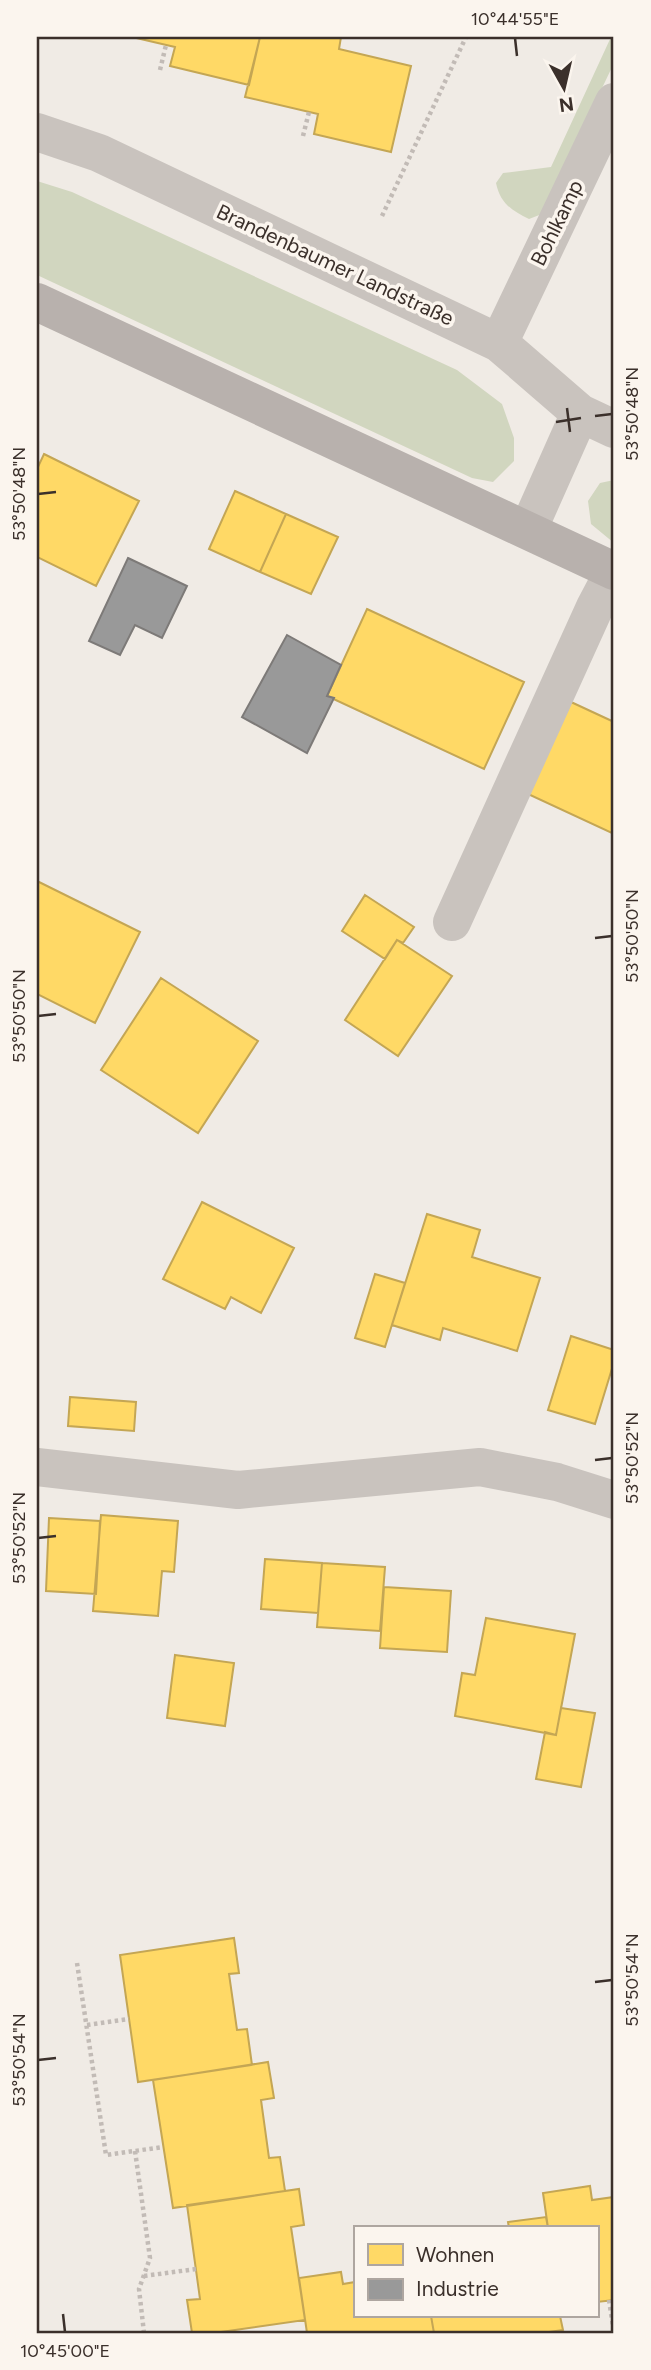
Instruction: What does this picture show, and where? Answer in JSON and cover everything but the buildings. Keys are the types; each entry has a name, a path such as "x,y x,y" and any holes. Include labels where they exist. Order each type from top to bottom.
{"main road":[{"path":"37,302 614,571"}],"street":[{"name":"Bohlkamp","path":"499,344 614,102"},
{"name":"Brandenbaumer Landstraße","path":"37,132 99,153 499,344 580,413 614,429"},
{"path":"528,530 580,413"},
{"path":"452,922 614,571"},
{"path":"37,1467 238,1490 480,1467 557,1482 614,1500"}],"path":[{"path":"382,216 466,37"},
{"path":"160,70 166,45"},
{"path":"303,136 309,112"},
{"path":"77,1963 106,2155 163,2147"},
{"path":"87,2025 129,2019"},
{"path":"135,2151 150,2258 139,2289 144,2333"},
{"path":"144,2276 196,2269"},
{"path":"609,2300 614,2333"}],"green space":[{"path":"611,37 614,37 614,63 542,214 529,219 508,206 500,196 496,183 503,173 551,167"},
{"path":"37,181 72,192 457,370 502,404 514,438 514,461 493,482 472,478 37,275"},
{"path":"614,480 614,543 591,524 588,501 600,483"}]}
